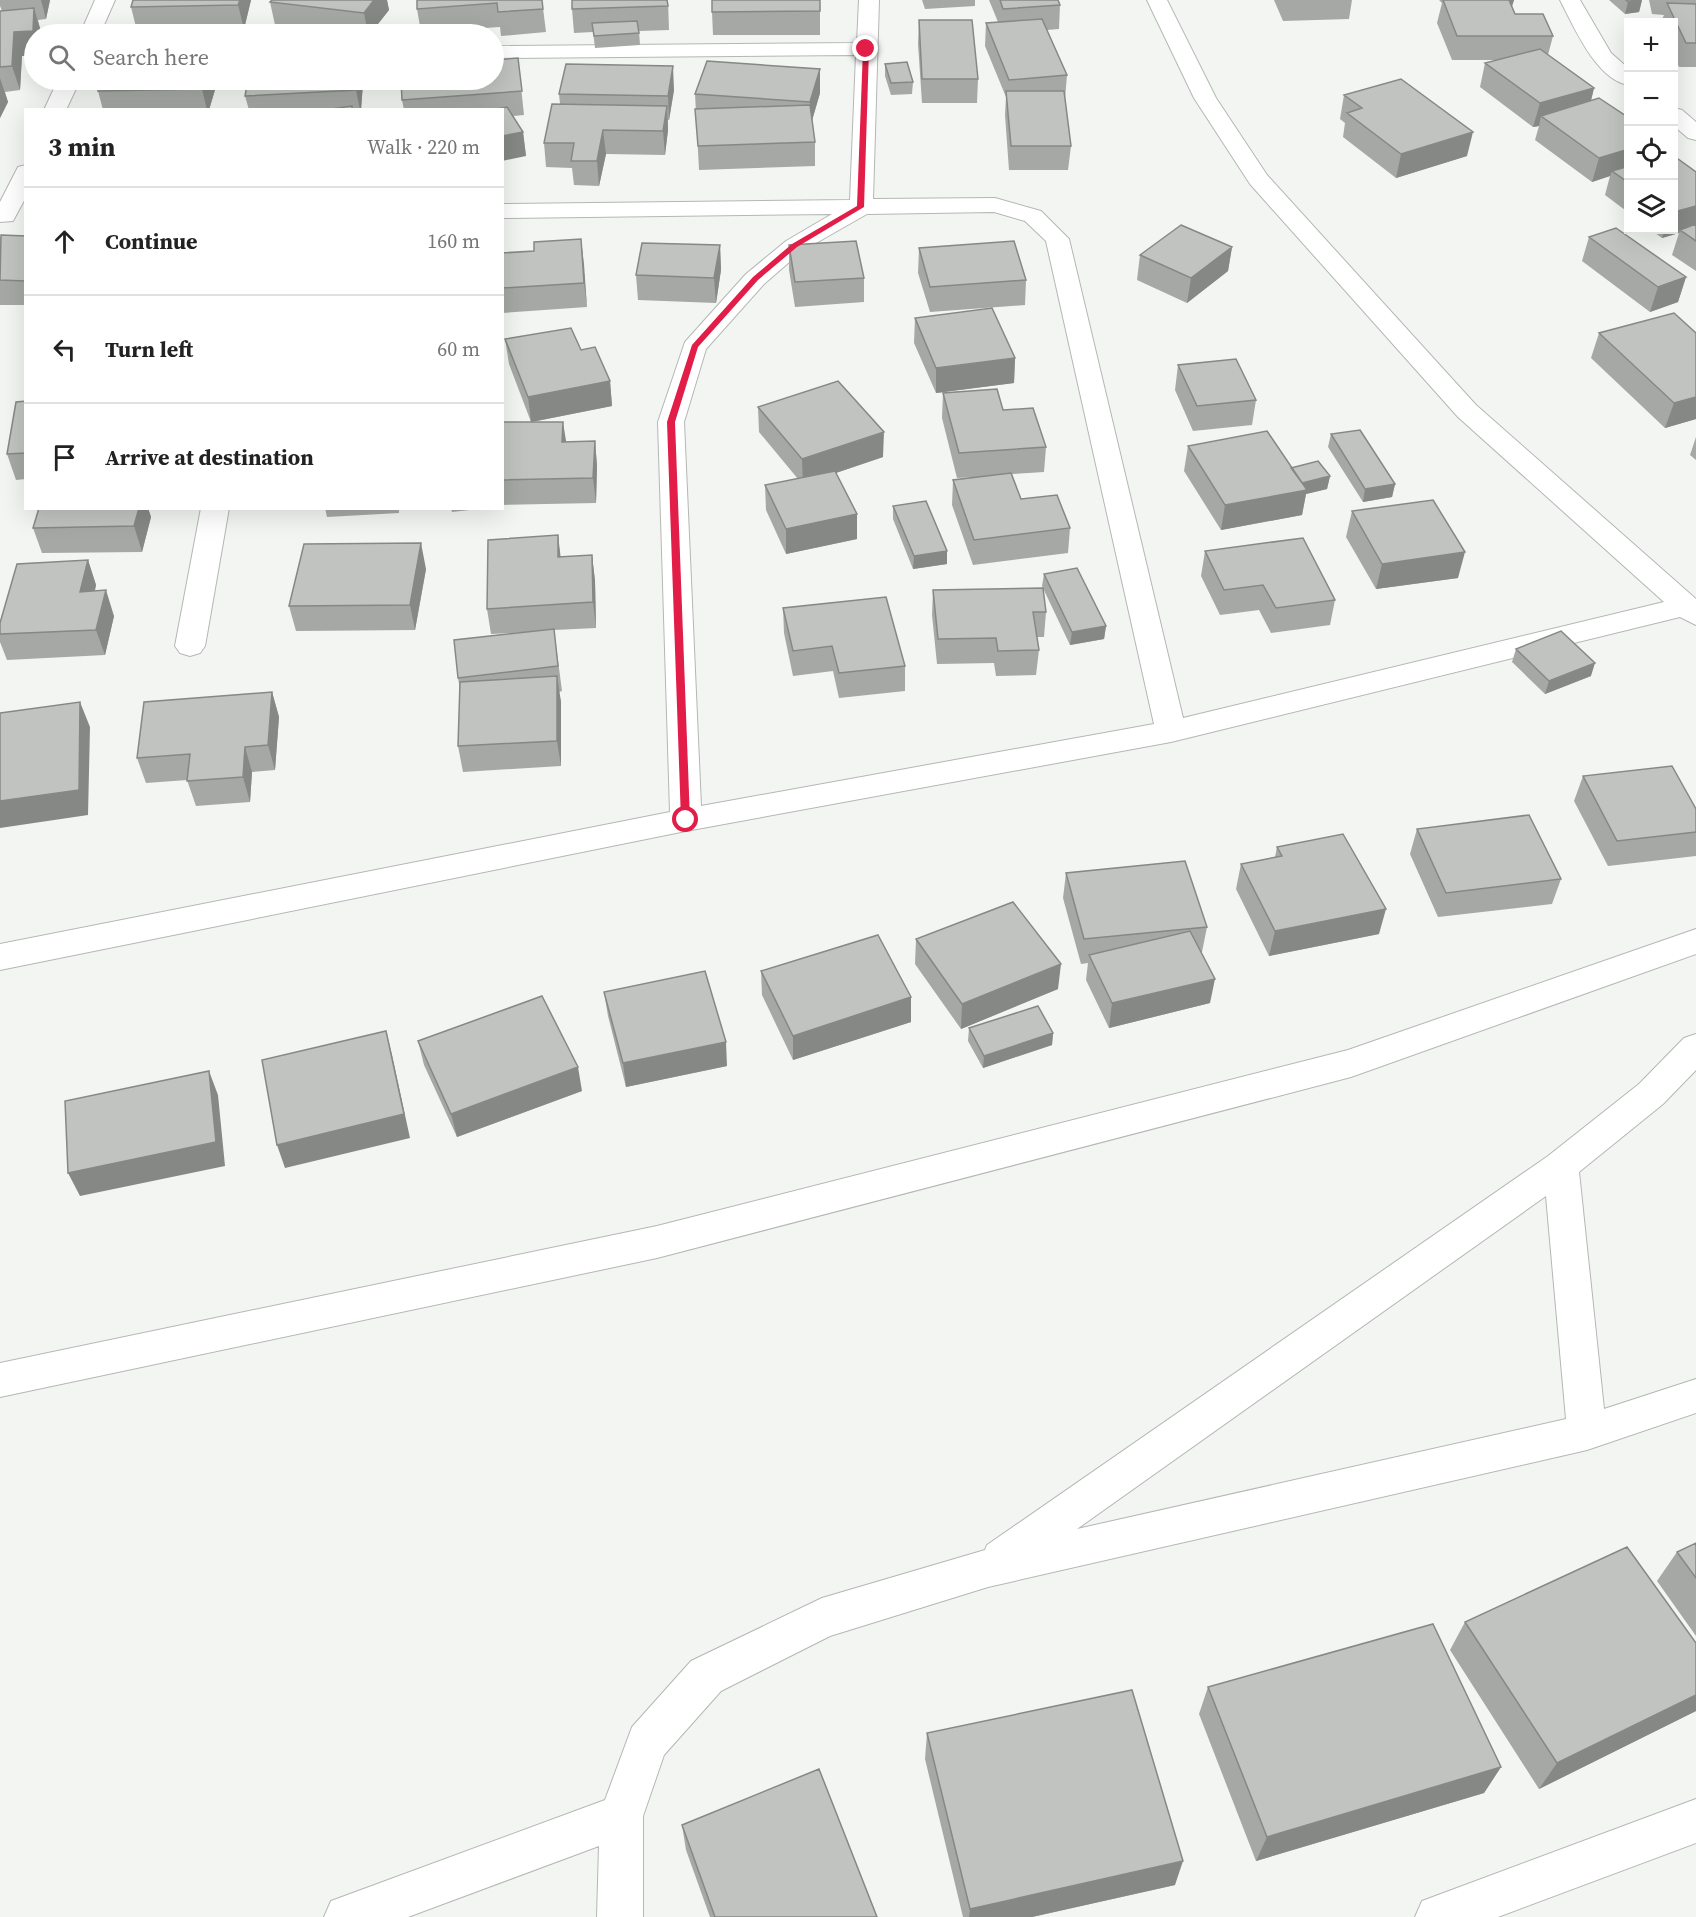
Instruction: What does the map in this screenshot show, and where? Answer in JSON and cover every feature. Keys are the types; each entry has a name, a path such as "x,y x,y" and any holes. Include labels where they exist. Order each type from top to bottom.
{"street":[{"path":"94,24 105,0"},
{"path":"861,207 868,0"},
{"path":"1157,0 1166,23 1205,98 1258,179 1467,411 1691,611"},
{"path":"1570,0 1602,57 1624,75"},
{"path":"504,52 866,49"},
{"path":"56,108 64,90"},
{"path":"1678,118 1696,133"},
{"path":"10,216 24,178"},
{"path":"504,211 995,205 1033,216 1057,239 1172,731"},
{"path":"686,820 671,422 694,347 755,279 794,246 861,207"},
{"path":"190,646 215,510"},
{"path":"0,957 686,820 1172,731 1691,611"},
{"path":"0,1380 657,1242 1155,1114 1351,1063 1696,940"},
{"path":"988,1568 1561,1166 1651,1094 1696,1048"},
{"path":"1561,1166 1587,1432"},
{"path":"620,1917 621,1816 647,1742 706,1676 822,1618 988,1568 1587,1432 1696,1396"},
{"path":"347,1917 621,1816"},
{"path":"1438,1917 1696,1821"}],"building":[{"path":"133,0 240,0 238,5 131,7"},
{"path":"272,0 374,0 364,13 270,2"},
{"path":"417,0 542,0 543,9 498,12 497,3 417,9"},
{"path":"572,0 667,0 668,6 572,9"},
{"path":"712,0 820,0 820,11 712,12"},
{"path":"1000,0 1058,0 1060,5 1003,9"},
{"path":"1443,0 1509,0 1515,14 1543,14 1553,36 1457,36"},
{"path":"1667,3 1696,4 1696,43 1686,43 1678,26 1678,18 1674,18"},
{"path":"34,8 33,24 24,24 24,31 14,32 12,66 0,67 0,11"},
{"path":"1042,19 1067,75 1009,80 986,23"},
{"path":"919,20 972,20 978,79 922,79"},
{"path":"637,21 639,33 594,36 592,23"},
{"path":"1540,49 1594,88 1540,103 1485,63"},
{"path":"518,58 522,91 402,100 402,90 504,90 504,59"},
{"path":"707,61 820,69 810,102 695,94"},
{"path":"907,62 913,82 891,83 885,64"},
{"path":"566,64 673,66 668,96 559,94"},
{"path":"1401,79 1473,132 1401,154 1347,113 1362,108 1344,95"},
{"path":"98,90 150,90 98,91"},
{"path":"246,90 356,90 245,96"},
{"path":"1006,91 1064,91 1071,146 1011,146"},
{"path":"1599,98 1624,115 1624,150 1599,158 1541,116"},
{"path":"552,104 667,106 663,131 603,130 597,161 571,161 574,143 544,143"},
{"path":"810,105 815,142 698,146 695,109"},
{"path":"507,107 523,132 504,136 504,108 502,108"},
{"path":"1678,159 1696,172 1696,206 1678,211"},
{"path":"1624,167 1624,179 1612,171"},
{"path":"1696,224 1696,241 1680,230"},
{"path":"1181,225 1232,247 1191,278 1140,255"},
{"path":"1616,228 1686,277 1658,287 1589,237"},
{"path":"1,235 24,236 24,281 0,280"},
{"path":"581,239 584,283 504,288 504,253 534,251 534,242"},
{"path":"856,241 864,278 795,282 789,245"},
{"path":"1014,241 1026,280 930,287 919,248"},
{"path":"642,243 720,245 714,278 636,275"},
{"path":"992,308 1015,358 936,368 915,318"},
{"path":"1674,313 1696,333 1696,397 1674,403 1599,333"},
{"path":"571,328 581,350 595,347 610,381 528,397 505,339"},
{"path":"1236,359 1256,400 1197,406 1178,365"},
{"path":"838,381 884,432 802,459 758,407"},
{"path":"997,389 1003,410 1033,408 1046,447 959,453 943,393"},
{"path":"24,401 24,453 7,454 16,402"},
{"path":"504,422 563,422 562,442 595,441 593,478 504,480"},
{"path":"1360,430 1395,484 1365,489 1331,434"},
{"path":"1267,431 1307,490 1225,505 1188,446"},
{"path":"1318,461 1330,476 1302,483 1291,468"},
{"path":"835,471 857,514 786,529 765,485"},
{"path":"1011,473 1021,499 1057,495 1070,528 974,540 953,480"},
{"path":"1433,500 1465,552 1382,564 1352,511"},
{"path":"926,501 947,551 914,556 893,506"},
{"path":"38,510 138,510 134,526 33,528"},
{"path":"558,535 558,557 592,555 593,602 487,609 488,540"},
{"path":"1303,538 1335,600 1276,608 1263,585 1224,590 1205,551"},
{"path":"421,543 410,605 289,606 304,544"},
{"path":"88,560 80,592 106,590 96,630 0,634 0,623 17,564"},
{"path":"1077,568 1106,626 1072,632 1044,574"},
{"path":"1043,588 1046,612 1033,612 1039,650 998,651 996,638 938,639 933,590"},
{"path":"886,597 905,666 839,673 832,646 793,651 783,608"},
{"path":"554,629 558,666 458,678 454,640"},
{"path":"1561,631 1595,663 1549,681 1516,649"},
{"path":"557,676 557,741 458,746 460,682"},
{"path":"272,692 268,745 245,747 243,777 187,781 190,754 137,758 144,702"},
{"path":"80,702 79,790 0,801 0,713"},
{"path":"1672,766 1696,809 1696,832 1617,841 1583,776"},
{"path":"1529,815 1561,879 1446,893 1417,829"},
{"path":"1343,834 1386,909 1275,931 1241,864 1282,856 1277,847"},
{"path":"1185,861 1207,927 1084,939 1066,873"},
{"path":"1013,902 1061,964 962,1004 916,939"},
{"path":"1190,931 1215,979 1112,1003 1089,955"},
{"path":"878,935 911,997 793,1036 761,971"},
{"path":"705,971 726,1042 623,1063 604,992"},
{"path":"542,996 578,1067 451,1114 418,1041"},
{"path":"1038,1006 1053,1033 984,1056 969,1028"},
{"path":"386,1031 404,1114 277,1145 262,1060"},
{"path":"209,1071 216,1142 68,1173 65,1101"},
{"path":"1696,1543 1696,1578 1677,1552"},
{"path":"1627,1547 1696,1643 1696,1695 1557,1763 1465,1622"},
{"path":"1433,1624 1501,1767 1267,1837 1208,1687"},
{"path":"1132,1690 1183,1861 970,1909 927,1733"},
{"path":"819,1769 877,1917 715,1917 682,1825"}],"route":[{"path":"686,820 671,422 694,347 755,279 794,246 861,207 866,49"}]}
